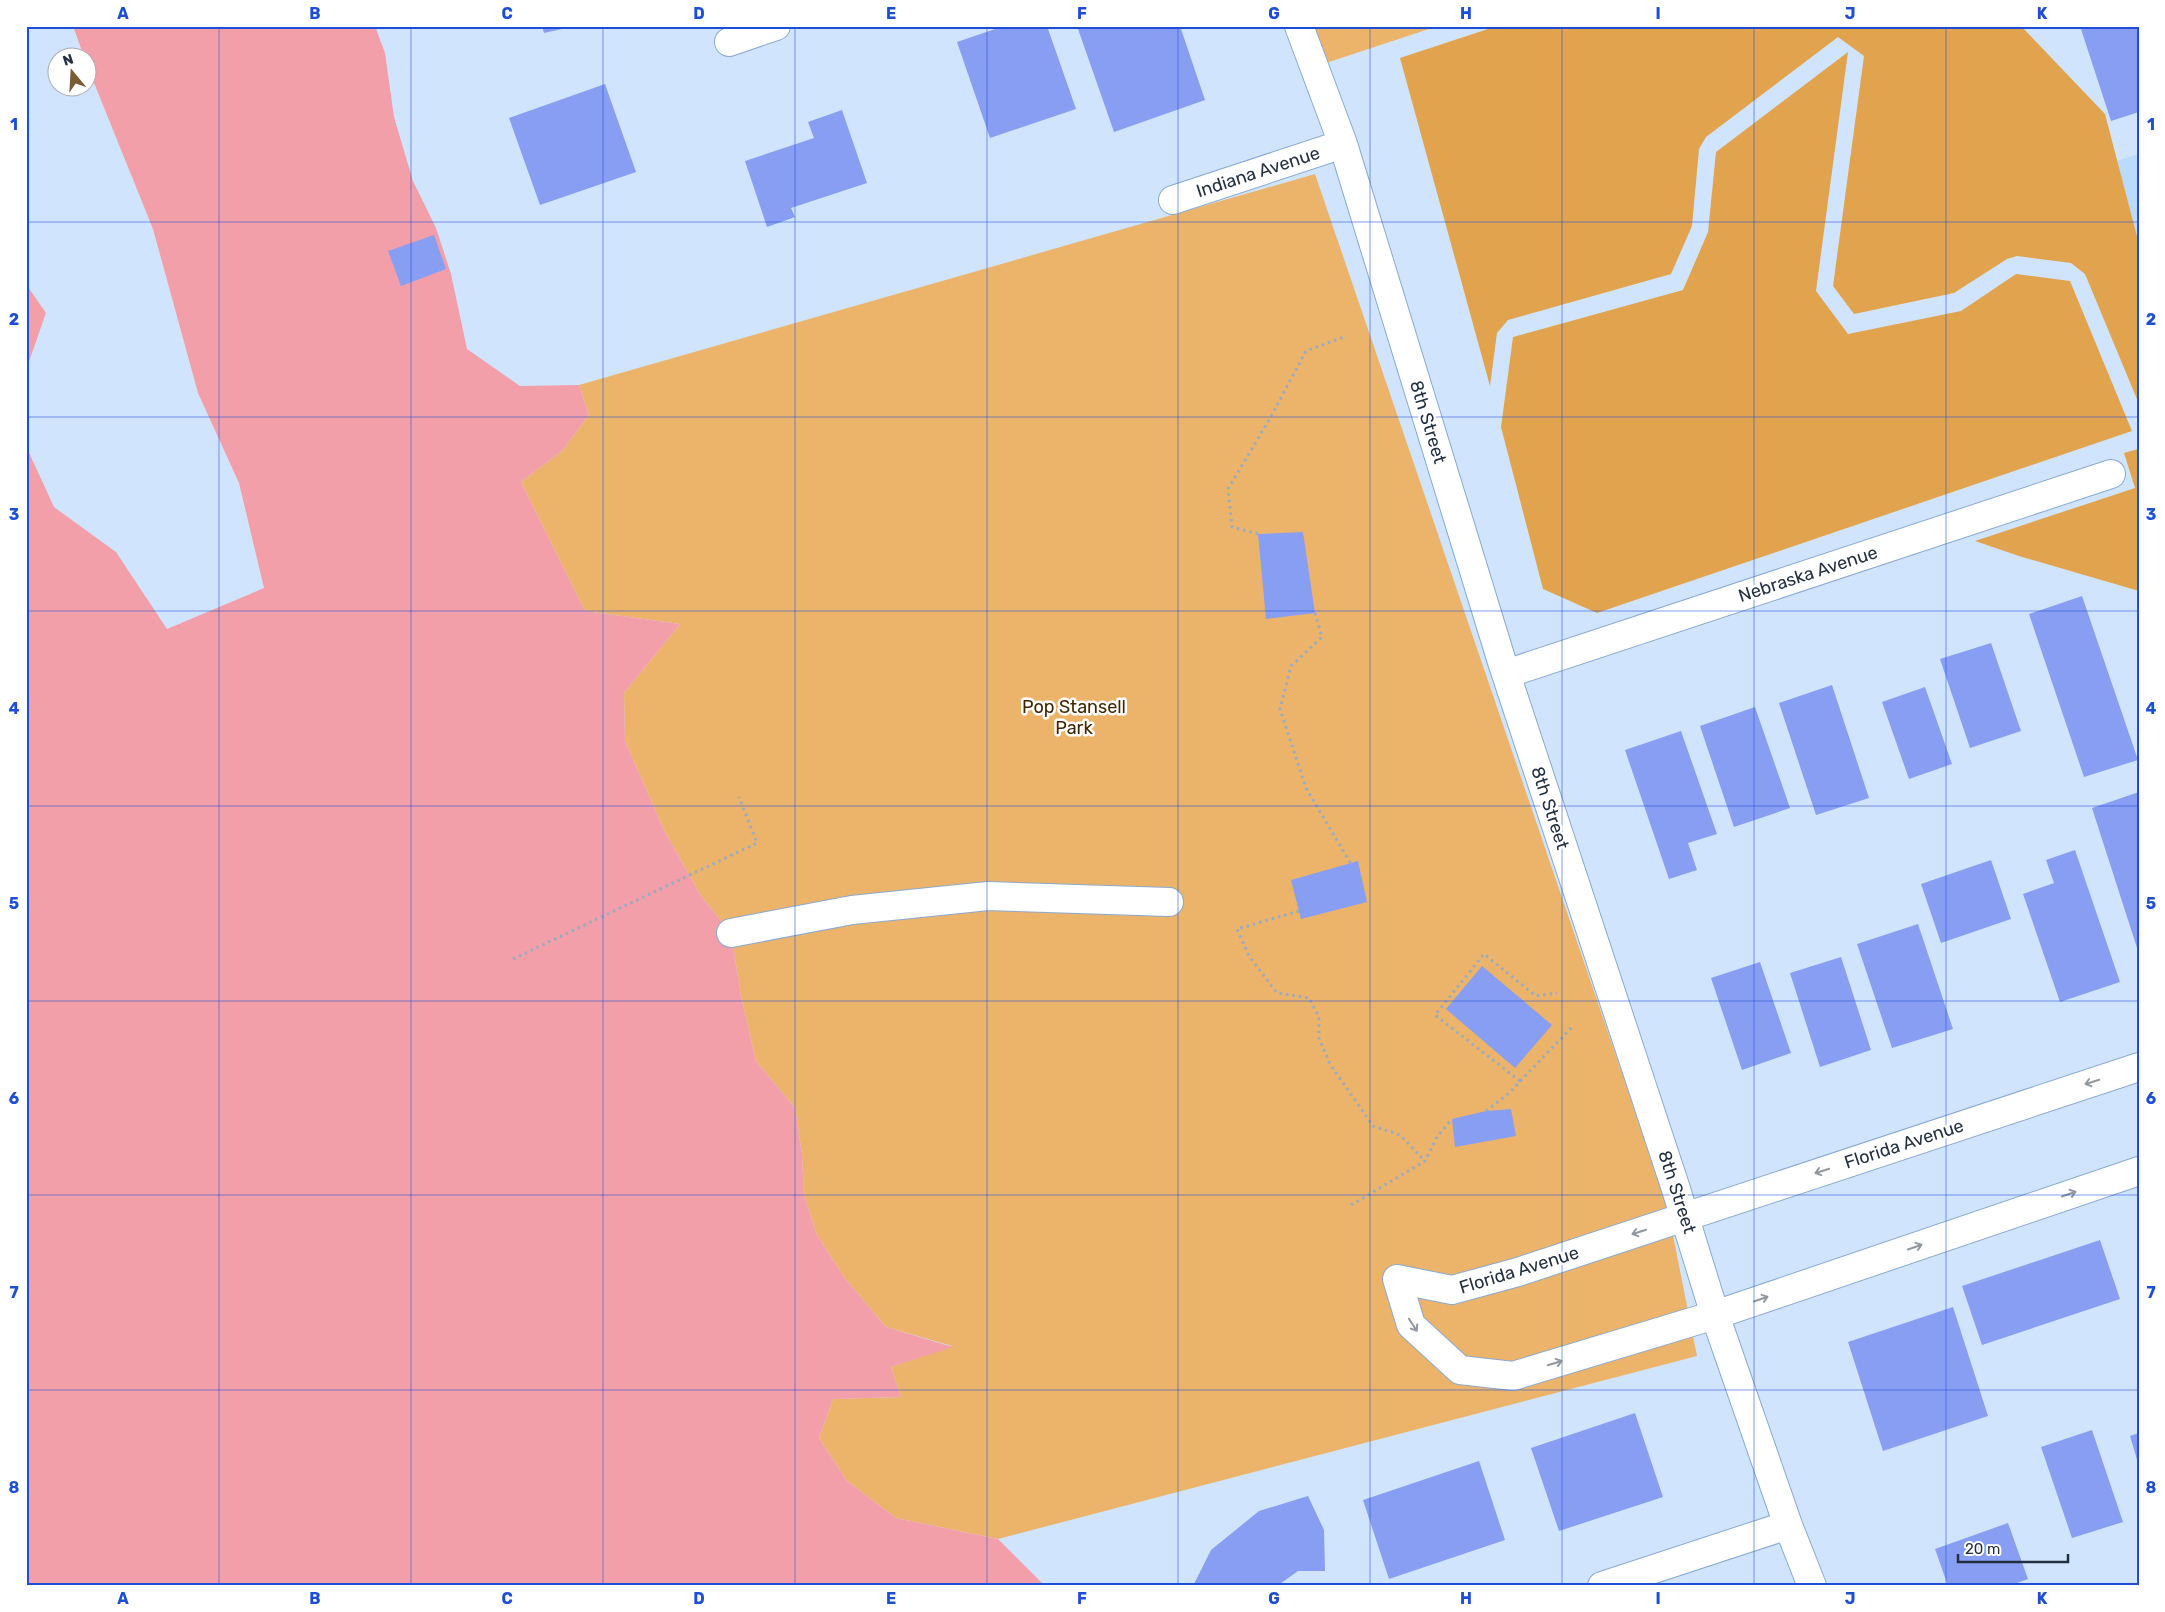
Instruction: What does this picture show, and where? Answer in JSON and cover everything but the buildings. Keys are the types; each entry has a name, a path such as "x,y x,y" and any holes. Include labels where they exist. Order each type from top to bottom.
{"street":[{"path":"729,42 776,26"},
{"name":"8th Street","path":"1299,26 1343,144 1506,674 1685,1216 1715,1315 1788,1525 1812,1586"},
{"name":"Indiana Avenue","path":"1173,200 1343,144"},
{"name":"Nebraska Avenue","path":"1506,674 2111,474"},
{"path":"731,933 852,910 988,896 1169,902"},
{"name":"Florida Avenue","path":"2139,1067 1518,1272 1452,1290 1397,1279 1411,1325 1460,1370 1513,1376 1715,1315 2139,1171"},
{"path":"1602,1586 1788,1525"}],"path":[{"path":"1258,534 1232,527 1228,489 1306,351 1344,337"},
{"path":"1315,613 1322,637 1291,666 1280,709 1306,788 1351,864"},
{"path":"513,959 757,844 739,797"},
{"path":"1299,911 1237,929 1249,956 1277,993 1309,998 1319,1017 1319,1038 1330,1064 1372,1126 1400,1135 1425,1161"},
{"path":"1520,1081 1435,1015 1484,954 1536,996 1556,993"},
{"path":"1486,1111 1508,1094 1573,1026"},
{"path":"1352,1205 1425,1161 1437,1137 1452,1120"}],"shaded area":[{"path":"73,26 375,26 385,53 394,117 413,181 436,228 451,274 467,349 520,386 579,385 589,415 562,451 521,482 585,611 680,624 624,693 625,741 665,832 701,896 731,933 741,996 756,1061 795,1108 802,1154 804,1195 817,1235 844,1277 886,1327 953,1347 891,1367 901,1397 833,1399 819,1438 847,1481 896,1518 998,1539 1045,1586 26,1586 26,446 54,507 116,552 167,629 264,588 239,483 198,393 153,229 98,93 98,48 81,48"},
{"path":"1497,26 2021,26 2105,114 2139,244 2139,404 2085,274 2071,263 2017,256 2007,259 1954,293 1854,314 1833,286 1864,56 1838,37 1706,137 1699,149 1692,226 1671,274 1508,320 1497,333 1490,386 1400,58"},
{"path":"1848,52 1816,291 1848,334 1961,311 2016,274 2070,281 2132,431 1597,613 1543,589 1501,427 1513,337 1683,290 1708,232 1716,152"},
{"path":"2139,154 2139,244 2117,161"},
{"path":"26,284 46,313 26,370"},
{"path":"2139,446 2139,591 2019,556 1975,541 2135,488 2124,453 2138,449"}],"green space":[{"path":"1310,26 1438,26 1323,64"},
{"name":"Pop Stansell Park","path":"1315,174 1667,1205 1697,1356 998,1539 896,1518 847,1481 819,1438 833,1399 901,1397 891,1367 952,1346 886,1327 844,1277 817,1235 804,1195 802,1154 795,1108 756,1061 741,996 731,933 701,896 665,832 625,741 624,693 680,624 585,611 521,482 562,451 589,415 579,385"}]}
